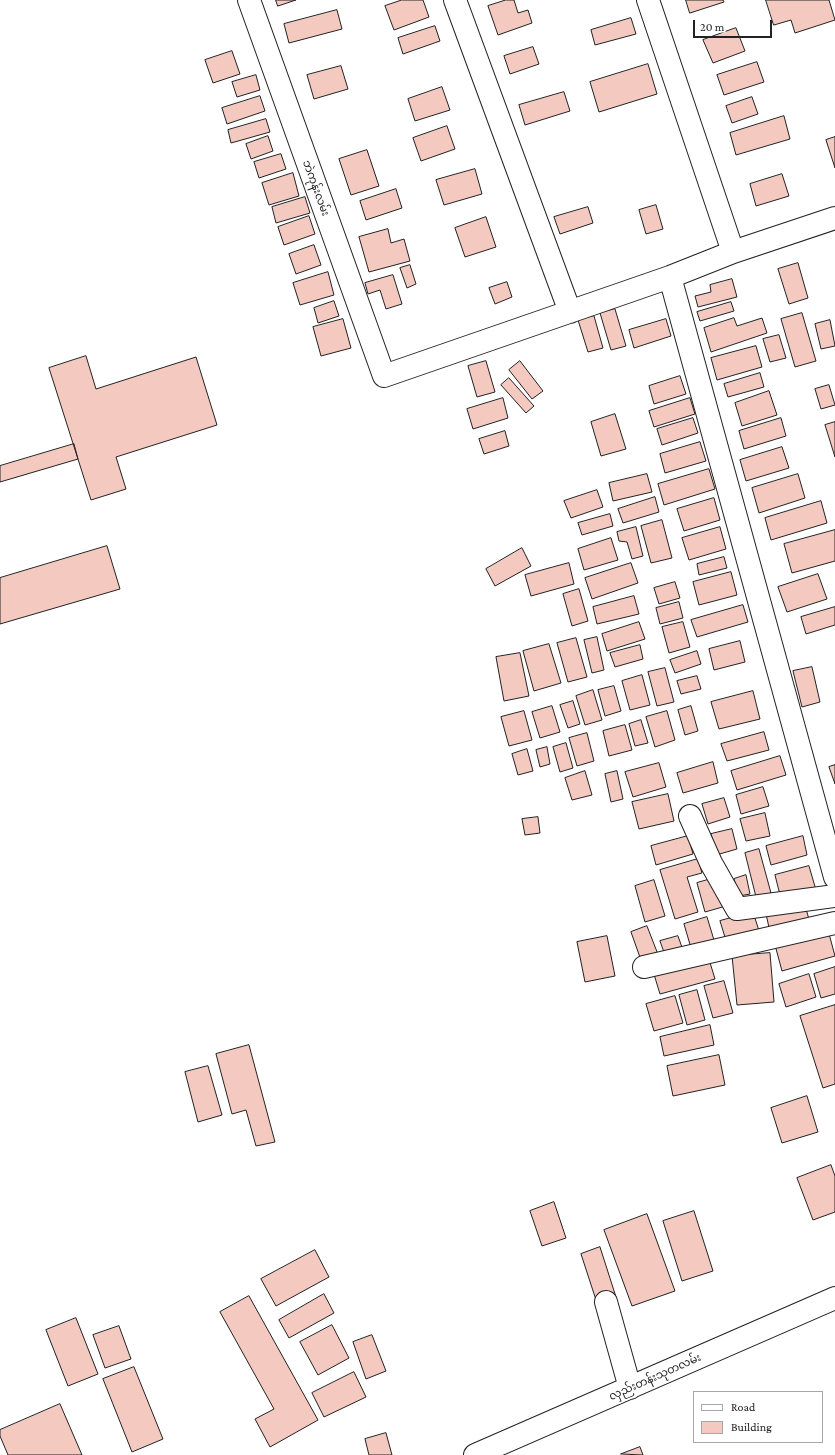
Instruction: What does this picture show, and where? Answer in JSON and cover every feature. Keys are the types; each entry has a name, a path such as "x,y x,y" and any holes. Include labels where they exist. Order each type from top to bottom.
{"street":[{"name":"ဘဲကုန်းလမ်း","path":"249,0 384,376 570,312"},
{"path":"455,0 570,312 670,277 733,252 835,218"},
{"path":"648,0 733,252"},
{"path":"670,277 835,877"},
{"path":"690,816 711,863 737,909 835,896"},
{"path":"644,967 835,923"},
{"name":"လှည်းတန်းသုတလမ်း","path":"475,1455 835,1298"},
{"path":"606,1302 630,1388"}],"building":[{"path":"276,0 296,0 278,6"},
{"path":"402,0 423,0 429,17 394,30 385,6"},
{"path":"506,0 514,0 518,13 528,10 532,23 498,35 488,6"},
{"path":"686,0 723,0 724,2 690,13"},
{"path":"766,0 829,0 835,20 795,33 791,20 774,25"},
{"path":"337,10 342,29 289,43 284,24"},
{"path":"631,18 636,34 595,45 591,30"},
{"path":"435,26 440,41 403,54 398,38"},
{"path":"736,28 745,51 713,63 703,40"},
{"path":"533,47 539,64 510,74 504,56"},
{"path":"232,51 240,74 213,83 205,60"},
{"path":"757,62 764,82 724,95 717,75"},
{"path":"648,64 657,94 599,112 590,82"},
{"path":"341,66 348,89 314,99 307,75"},
{"path":"256,75 260,90 237,97 232,82"},
{"path":"442,87 450,110 415,121 408,99"},
{"path":"564,92 570,111 525,125 519,105"},
{"path":"260,96 265,111 227,124 222,108"},
{"path":"752,97 758,114 732,123 726,106"},
{"path":"784,116 790,139 736,155 730,133"},
{"path":"266,119 270,132 231,143 228,130"},
{"path":"447,126 455,149 421,161 413,138"},
{"path":"268,136 273,151 251,159 246,144"},
{"path":"835,137 835,168 826,140"},
{"path":"367,150 379,186 351,195 339,159"},
{"path":"281,154 286,169 259,178 254,162"},
{"path":"475,169 482,194 444,205 436,180"},
{"path":"293,173 299,196 269,205 262,183"},
{"path":"782,174 789,196 756,206 750,184"},
{"path":"396,189 402,208 366,220 360,201"},
{"path":"305,197 310,213 276,223 272,207"},
{"path":"656,205 663,229 646,234 639,210"},
{"path":"588,207 593,223 560,234 554,217"},
{"path":"309,216 315,234 284,245 278,227"},
{"path":"486,217 496,247 465,257 455,228"},
{"path":"388,229 391,243 404,239 410,261 369,272 359,237"},
{"path":"314,245 321,265 296,274 289,254"},
{"path":"798,263 808,298 789,304 778,269"},
{"path":"410,265 416,284 407,288 400,268"},
{"path":"328,272 334,295 300,305 293,283"},
{"path":"393,275 402,304 386,309 380,290 368,294 365,283"},
{"path":"732,279 737,297 698,307 695,296 711,292 710,285"},
{"path":"507,282 512,297 495,304 489,288"},
{"path":"334,301 339,316 318,323 314,308"},
{"path":"731,302 734,311 700,321 697,312"},
{"path":"615,309 626,346 611,350 600,313"},
{"path":"802,313 816,361 795,367 781,319"},
{"path":"594,316 603,348 588,352 578,320"},
{"path":"734,318 737,326 762,318 767,333 711,352 704,328"},
{"path":"343,319 351,348 321,356 313,327"},
{"path":"666,319 671,336 634,348 629,330"},
{"path":"830,320 835,346 821,349 815,324"},
{"path":"779,335 786,358 770,362 763,339"},
{"path":"756,346 762,367 717,380 711,358"},
{"path":"86,356 96,389 196,357 217,425 116,457 126,489 91,500 49,368"},
{"path":"486,361 495,392 477,397 468,366"},
{"path":"520,361 543,391 532,399 509,370"},
{"path":"760,373 764,387 728,397 724,384"},
{"path":"680,376 686,394 654,404 649,386"},
{"path":"509,378 534,406 526,413 501,385"},
{"path":"829,385 835,405 821,409 815,389"},
{"path":"769,391 777,415 742,426 735,403"},
{"path":"503,398 508,418 473,429 467,409"},
{"path":"690,398 695,414 654,427 649,411"},
{"path":"615,414 626,449 601,456 591,422"},
{"path":"693,418 698,433 662,445 657,429"},
{"path":"781,418 786,436 744,449 739,431"},
{"path":"835,422 835,457 825,425"},
{"path":"505,431 509,446 484,454 479,439"},
{"path":"700,442 706,461 665,473 660,454"},
{"path":"74,444 78,459 0,482 0,466"},
{"path":"782,447 789,468 746,481 740,460"},
{"path":"709,469 715,489 664,505 658,484"},
{"path":"647,474 652,492 613,501 609,483"},
{"path":"798,474 805,498 759,513 752,488"},
{"path":"597,490 603,507 571,518 564,501"},
{"path":"655,497 659,512 623,523 618,509"},
{"path":"714,498 720,520 684,531 677,509"},
{"path":"821,501 827,523 771,540 765,518"},
{"path":"610,514 613,526 582,535 578,523"},
{"path":"662,520 672,558 651,563 641,526"},
{"path":"636,527 643,556 632,559 627,542 619,541 617,532"},
{"path":"720,527 726,549 689,560 682,538"},
{"path":"835,530 835,561 792,573 784,544"},
{"path":"611,538 618,560 584,570 578,549"},
{"path":"107,546 120,589 0,624 0,578"},
{"path":"522,548 531,566 495,586 486,569"},
{"path":"724,557 727,568 699,575 697,564"},
{"path":"569,563 574,584 531,596 525,575"},
{"path":"631,563 638,583 592,599 585,578"},
{"path":"731,572 737,595 699,605 693,582"},
{"path":"818,574 827,599 787,612 778,587"},
{"path":"675,582 680,598 659,604 654,588"},
{"path":"579,589 588,621 572,626 563,594"},
{"path":"634,596 639,614 597,624 593,607"},
{"path":"679,602 683,618 660,624 656,608"},
{"path":"743,605 748,622 697,637 691,620"},
{"path":"835,607 835,625 806,634 801,617"},
{"path":"639,622 645,639 607,651 602,634"},
{"path":"683,622 690,647 669,653 662,627"},
{"path":"597,637 604,670 592,673 584,640"},
{"path":"576,638 587,677 568,682 557,643"},
{"path":"740,641 745,662 714,670 709,649"},
{"path":"549,644 561,683 534,691 523,651"},
{"path":"640,645 643,659 615,667 610,653"},
{"path":"697,651 701,664 675,673 670,660"},
{"path":"520,653 529,696 504,701 496,657"},
{"path":"812,667 820,702 802,707 793,671"},
{"path":"665,668 674,702 657,706 648,672"},
{"path":"642,675 650,705 630,710 622,681"},
{"path":"697,676 701,689 681,694 677,681"},
{"path":"614,686 621,711 605,716 598,690"},
{"path":"593,690 602,720 585,725 576,696"},
{"path":"753,691 760,719 719,729 711,702"},
{"path":"573,701 580,724 568,728 560,705"},
{"path":"552,706 560,732 540,738 532,712"},
{"path":"691,706 698,731 685,735 678,710"},
{"path":"524,711 532,740 509,746 501,717"},
{"path":"667,711 675,740 655,747 646,717"},
{"path":"641,720 648,743 635,746 629,724"},
{"path":"625,725 632,750 609,756 603,731"},
{"path":"764,732 769,750 727,761 721,744"},
{"path":"587,733 594,761 577,766 569,738"},
{"path":"566,743 573,768 560,772 553,747"},
{"path":"547,747 550,764 540,767 536,750"},
{"path":"527,749 533,771 518,775 512,754"},
{"path":"780,756 786,775 737,790 731,771"},
{"path":"713,762 718,783 683,793 677,773"},
{"path":"659,763 666,787 633,797 625,772"},
{"path":"835,765 835,784 829,767"},
{"path":"585,771 592,795 572,800 565,778"},
{"path":"617,771 623,799 611,802 605,774"},
{"path":"763,787 769,806 741,814 736,795"},
{"path":"668,794 674,821 639,829 632,802"},
{"path":"724,798 730,817 708,824 702,804"},
{"path":"765,813 770,836 746,841 740,819"},
{"path":"538,817 540,833 525,835 522,819"},
{"path":"732,829 737,849 716,855 711,834"},
{"path":"688,836 693,854 656,865 651,846"},
{"path":"803,836 807,855 771,865 766,846"},
{"path":"759,849 771,893 756,897 745,853"},
{"path":"698,859 702,873 687,877 698,912 675,919 660,870"},
{"path":"809,866 816,890 781,899 775,875"},
{"path":"746,875 750,894 739,896 734,879"},
{"path":"718,877 726,906 705,912 697,883"},
{"path":"654,880 665,916 645,922 635,886"},
{"path":"805,905 810,923 770,932 766,914"},
{"path":"753,912 761,937 728,947 720,921"},
{"path":"707,917 714,940 691,948 684,924"},
{"path":"647,926 659,957 642,963 631,932"},
{"path":"828,930 835,956 782,971 775,945"},
{"path":"607,936 615,976 585,982 577,942"},
{"path":"678,936 684,953 666,958 660,941"},
{"path":"770,953 774,1002 737,1005 732,956"},
{"path":"708,956 715,979 660,994 653,971"},
{"path":"835,967 835,994 821,998 814,974"},
{"path":"809,974 816,997 786,1007 779,984"},
{"path":"724,981 733,1013 713,1018 704,986"},
{"path":"697,990 705,1020 687,1025 679,995"},
{"path":"675,996 683,1023 654,1031 646,1004"},
{"path":"835,1005 835,1084 823,1088 800,1016"},
{"path":"710,1025 714,1045 664,1056 660,1037"},
{"path":"249,1045 275,1142 256,1146 246,1110 232,1114 216,1054"},
{"path":"719,1055 725,1085 673,1096 667,1066"},
{"path":"208,1066 222,1115 198,1122 185,1072"},
{"path":"807,1096 818,1132 782,1143 771,1108"},
{"path":"831,1165 835,1176 835,1212 813,1220 797,1178"},
{"path":"554,1202 566,1238 542,1246 530,1211"},
{"path":"694,1211 713,1271 682,1281 663,1221"},
{"path":"647,1214 675,1291 632,1306 604,1230"},
{"path":"600,1247 616,1297 597,1303 581,1254"},
{"path":"315,1250 329,1277 276,1306 261,1279"},
{"path":"324,1294 334,1313 289,1338 279,1320"},
{"path":"249,1296 318,1420 270,1447 255,1419 274,1409 220,1312"},
{"path":"76,1318 98,1374 68,1386 46,1330"},
{"path":"332,1325 349,1358 318,1375 300,1342"},
{"path":"119,1326 131,1359 105,1368 93,1335"},
{"path":"372,1335 386,1371 366,1379 353,1342"},
{"path":"134,1367 163,1439 132,1452 103,1379"},
{"path":"354,1372 366,1397 324,1417 312,1393"},
{"path":"60,1404 82,1455 8,1455 0,1436 0,1430"},
{"path":"386,1433 392,1455 369,1455 365,1439"},
{"path":"640,1447 643,1455 621,1454"}]}
